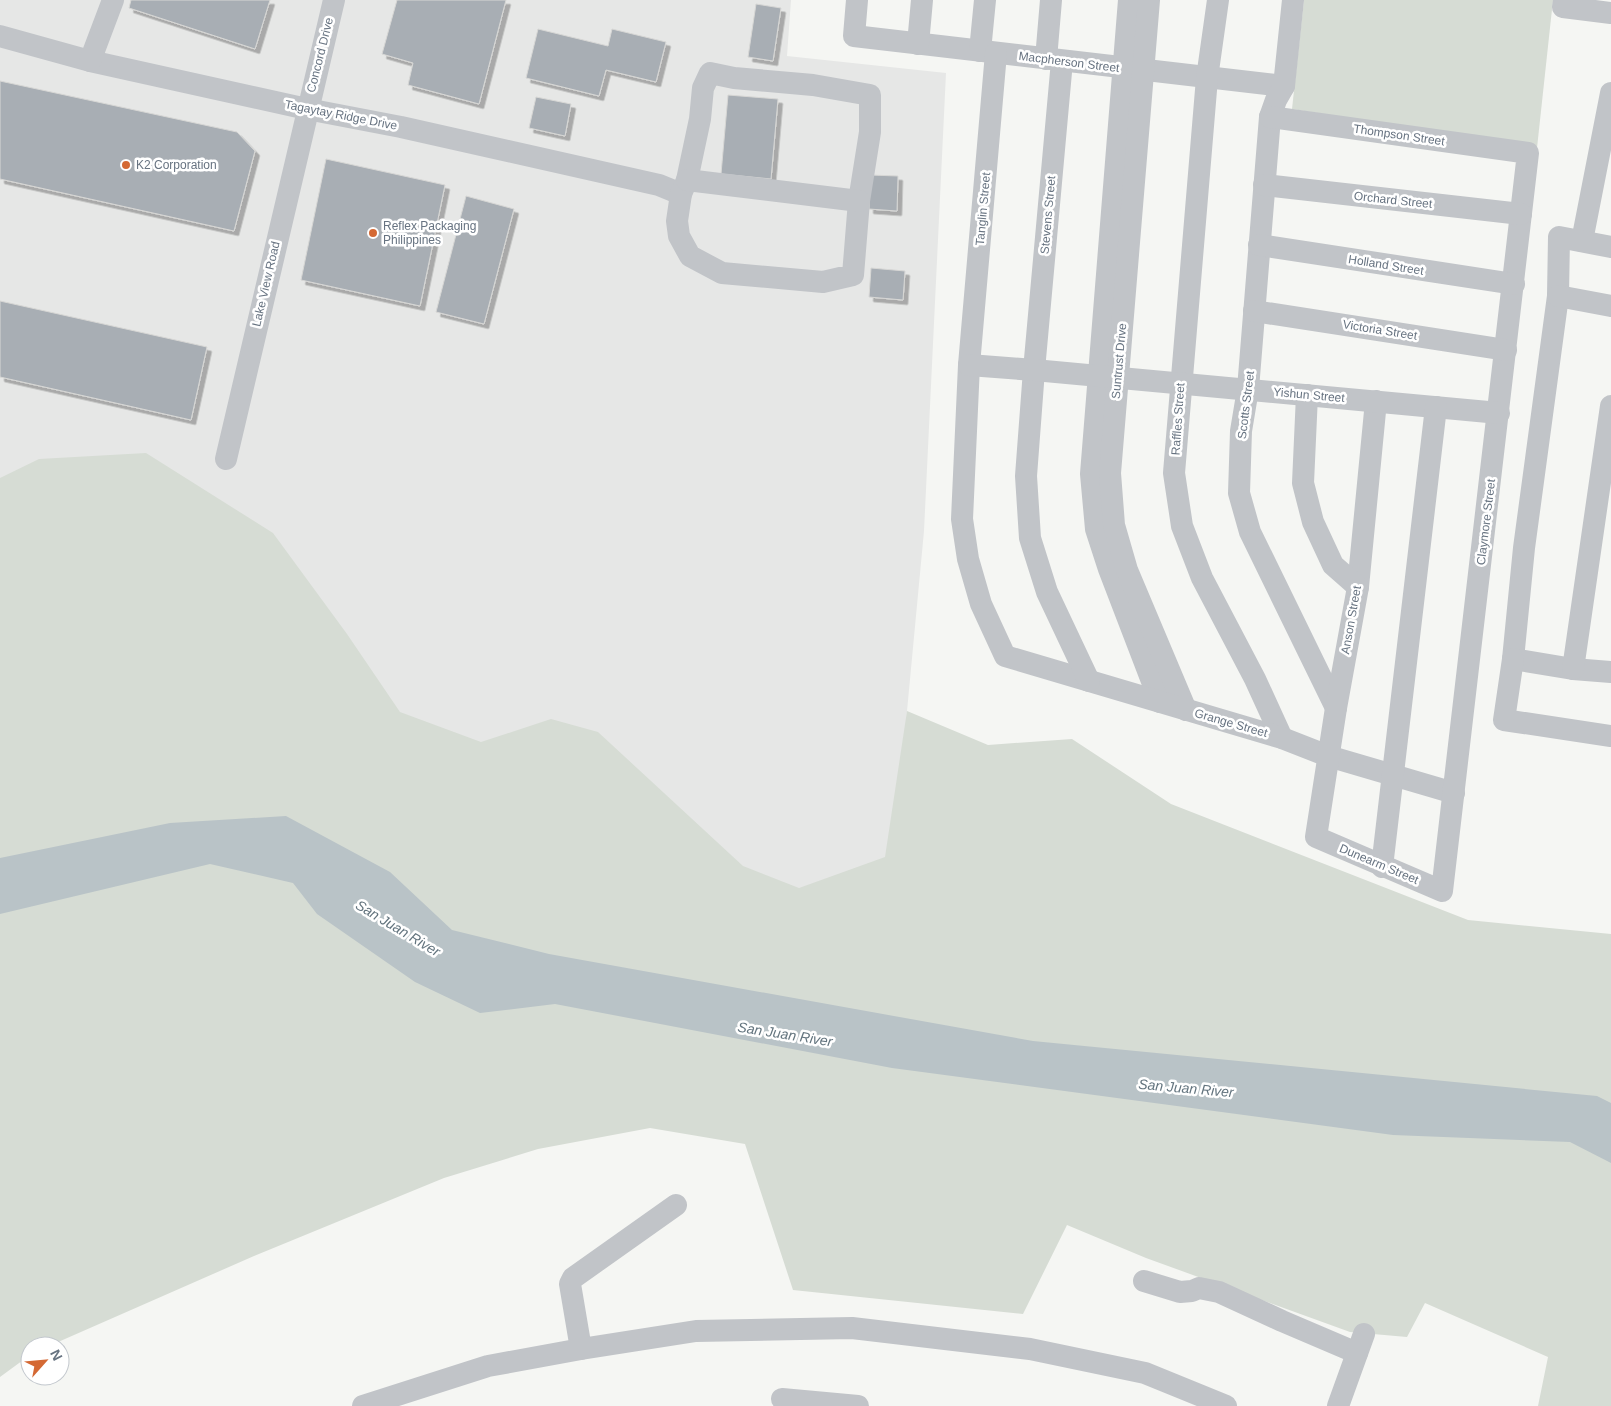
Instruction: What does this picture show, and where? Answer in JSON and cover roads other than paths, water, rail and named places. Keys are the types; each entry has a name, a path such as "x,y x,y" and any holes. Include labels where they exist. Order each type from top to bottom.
{"street":[{"name":"Concord Drive","path":"307,109 334,0"},
{"name":"Macpherson Street","path":"857,0 854,36 1284,86"},
{"path":"918,44 922,0"},
{"name":"Tanglin Street","path":"985,0 988,52 969,365 962,519 968,558 981,604 1005,656"},
{"name":"Stevens Street","path":"1051,0 1054,60 1026,476 1030,538 1047,592 1089,681"},
{"name":"Suntrust Drive","path":"1129,0 1133,69 1107,376 1091,474 1096,529 1109,569 1160,702"},
{"name":"Suntrust Drive","path":"1133,69 1149,0"},
{"name":"Raffles Street","path":"1218,0 1207,78 1174,473 1182,526 1202,578 1255,679 1282,738"},
{"path":"1284,86 1293,0"},
{"path":"1564,0 1563,7 1611,13"},
{"path":"90,61 106,2"},
{"name":"Tagaytay Ridge Drive","path":"0,36 90,61 307,109 401,127 659,185 859,201"},
{"path":"710,73 734,78 813,86 870,95 870,132 859,201 853,276 823,282 722,273 690,256 679,236 677,221 684,187 700,119 703,88 710,73"},
{"name":"Scotts Street","path":"1284,86 1276,100 1270,117 1248,389 1241,431 1239,493 1250,532 1336,708"},
{"path":"1582,241 1611,93"},
{"name":"Lake View Road","path":"226,459 307,109"},
{"name":"Thompson Street","path":"1270,117 1528,153"},
{"name":"Claymore Street","path":"1442,891 1528,153"},
{"name":"Orchard Street","path":"1264,185 1522,214"},
{"path":"1611,247 1559,237 1558,296 1524,548 1513,659 1504,720 1611,736"},
{"name":"Holland Street","path":"1259,245 1514,284"},
{"path":"1558,296 1611,306"},
{"name":"Victoria Street","path":"1254,311 1506,350"},
{"name":"Yishun Street","path":"969,365 1499,412"},
{"name":"Suntrust Drive","path":"1107,376 1110,472 1114,525 1126,570 1186,710"},
{"path":"1307,395 1303,484 1314,522 1333,565 1358,587"},
{"name":"Anson Street","path":"1316,837 1336,708 1358,587 1376,401"},
{"path":"1382,867 1436,406"},
{"path":"1573,669 1611,406"},
{"name":"Grange Street","path":"1005,656 1282,738 1328,756 1454,793"},
{"path":"1513,659 1573,669 1611,672"},
{"name":"Dunearm Street","path":"1316,837 1382,867 1442,891"},
{"path":"581,1348 570,1284 573,1278 676,1205"},
{"path":"1144,1281 1180,1292 1199,1288 1219,1292 1282,1321 1360,1343 1338,1406"},
{"path":"363,1406 488,1366 581,1348 696,1331 852,1328 1030,1349 1145,1373 1226,1406"},
{"path":"782,1398 850,1405"}],"water":[{"name":"San Juan River","path":"286,816 390,872 452,930 549,954 1033,1041 1597,1096 1611,1103 1611,1163 1570,1142 1393,1135 892,1068 555,1004 480,1013 415,982 317,914 293,883 210,864 0,914 0,858 170,823"}],"place":[{"name":"K2 Corporation","path":"126,165"},
{"name":"Reflex Packaging Philippines","path":"373,233"}]}
